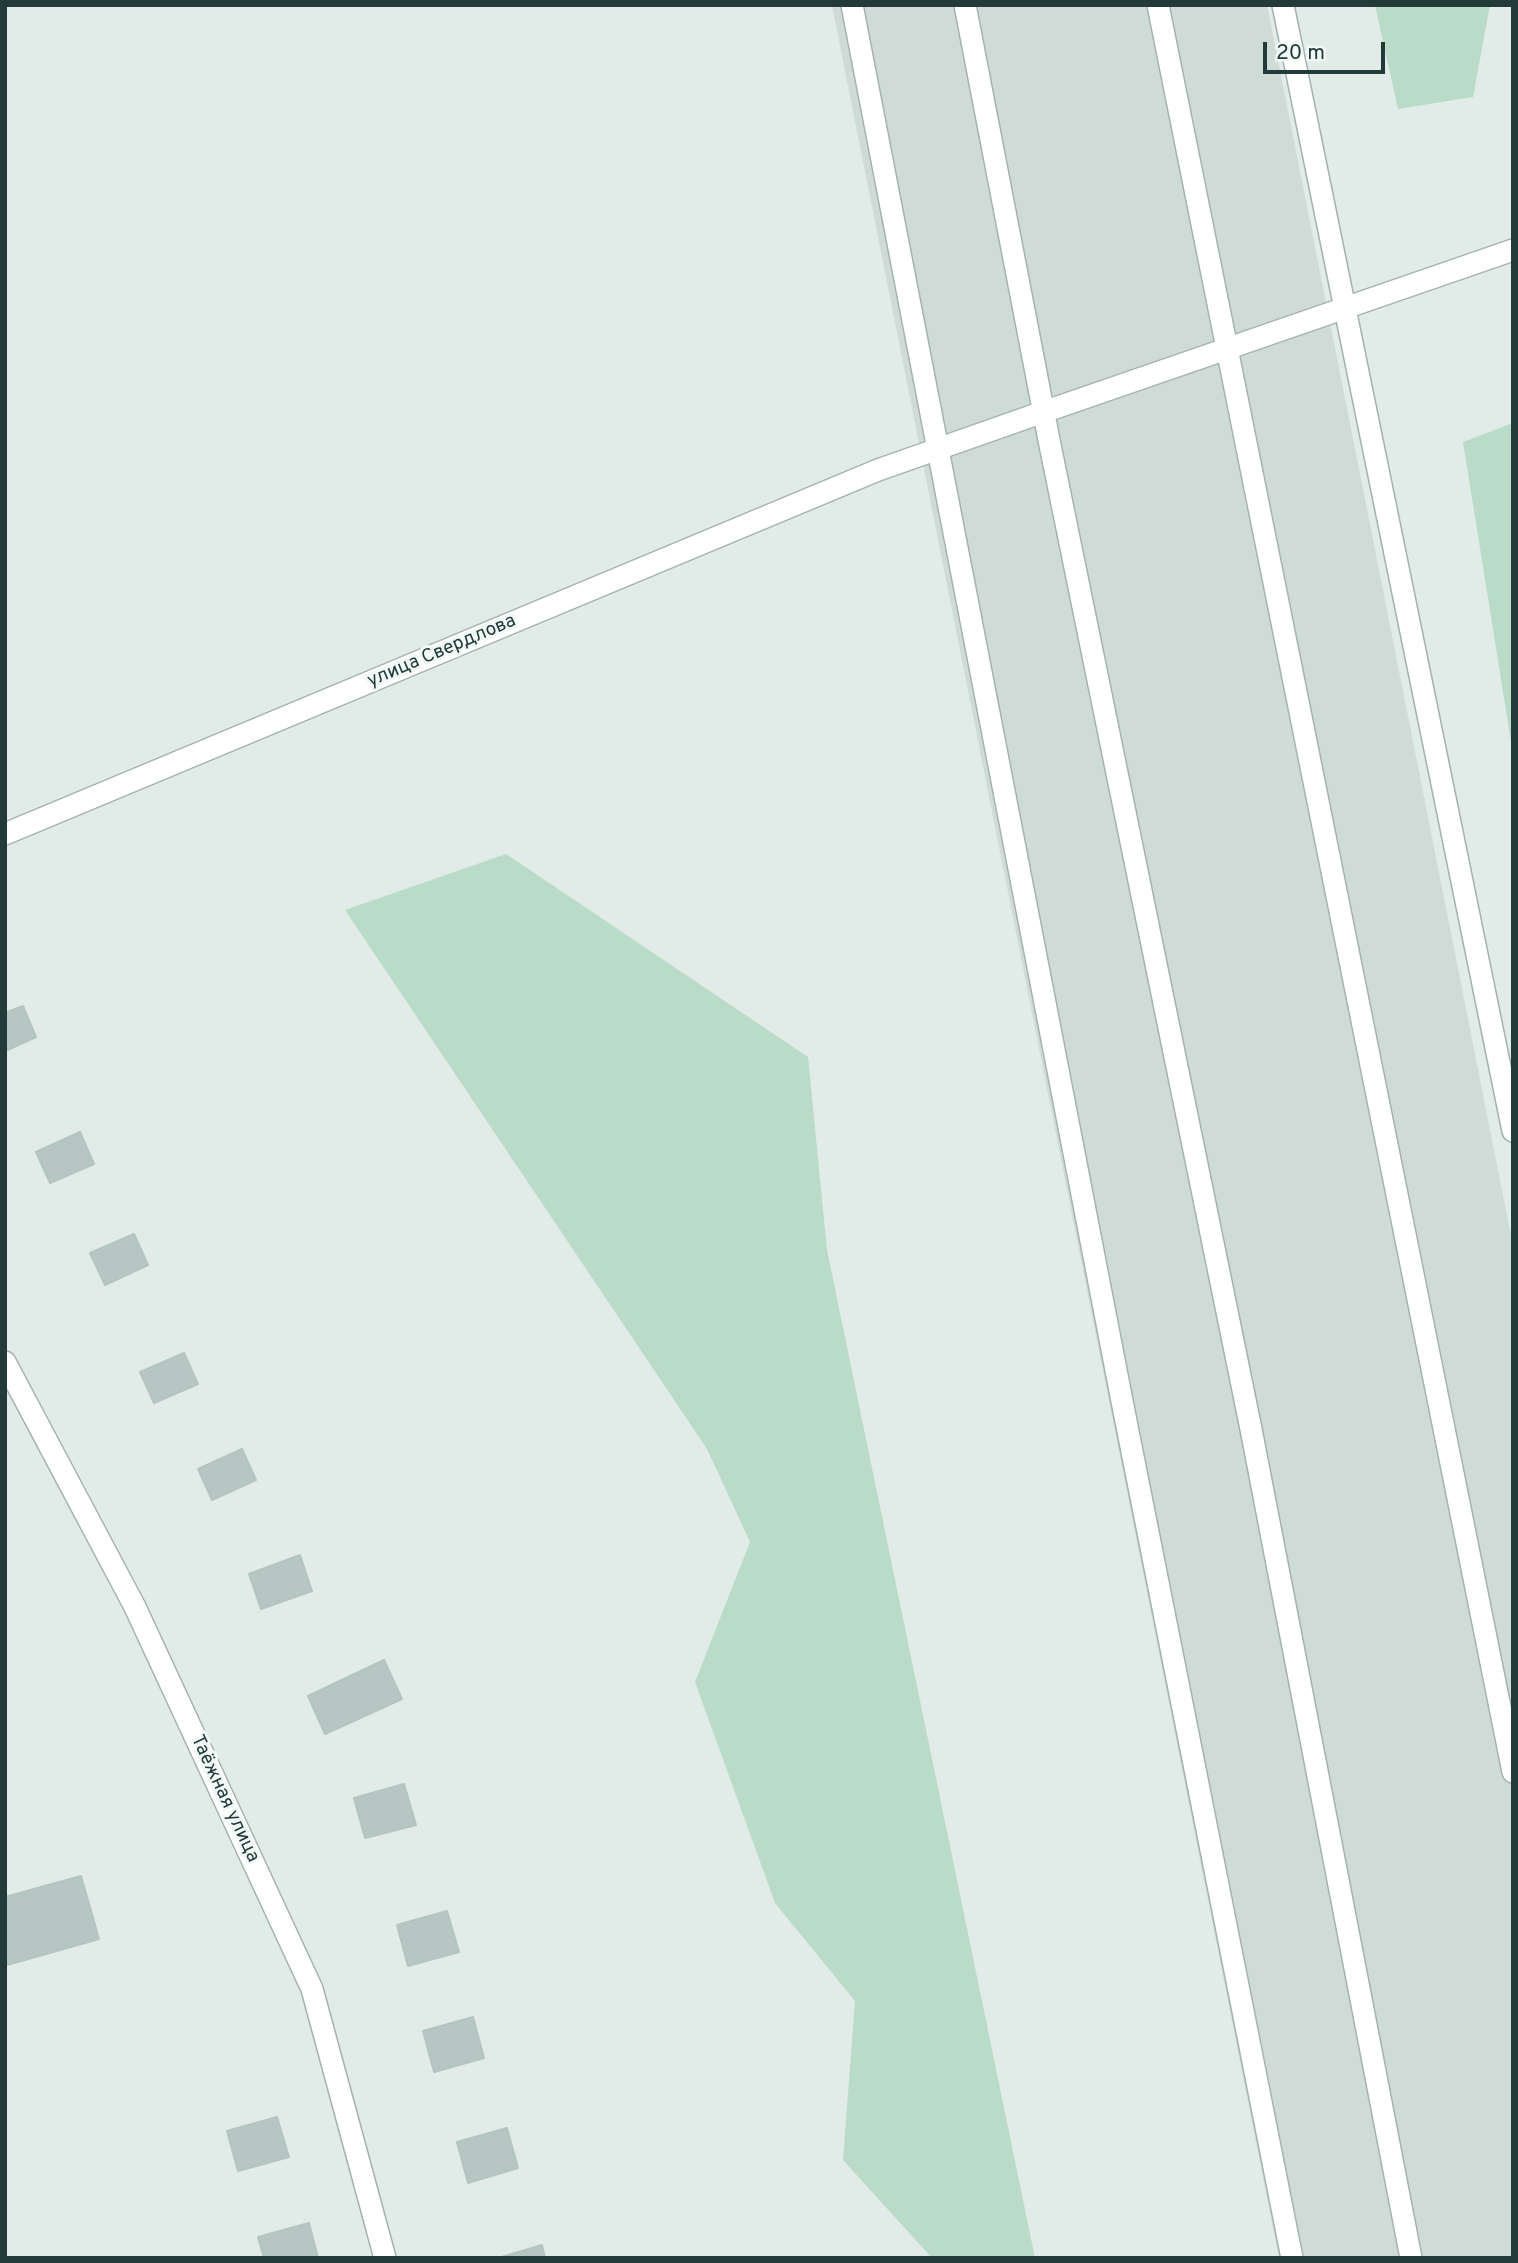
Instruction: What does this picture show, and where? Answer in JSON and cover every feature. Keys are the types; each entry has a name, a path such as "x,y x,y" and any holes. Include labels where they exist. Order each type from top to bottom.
{"street":[{"path":"852,5 1124,1415 1292,2258"},
{"path":"965,5 1043,412 1251,1429 1411,2258"},
{"path":"1158,5 1513,1772"},
{"path":"1283,5 1513,1132"},
{"name":"улица Свердлова","path":"5,834 878,470 1513,250"},
{"name":"Таёжная улица","path":"5,1362 135,1607 312,1989 385,2258"}],"shaded area":[{"path":"832,5 1267,5 1513,1246 1513,2258 1279,2258"}],"green space":[{"path":"1375,5 1490,5 1473,97 1398,109"},
{"path":"1513,423 1513,754 1463,442"},
{"path":"506,854 808,1057 827,1250 1035,2258 932,2258 843,2160 855,2001 775,1903 695,1682 750,1542 707,1449 345,910"}],"building":[{"path":"23,1006 36,1037 5,1051 5,1013"},
{"path":"80,1132 94,1164 50,1183 36,1152"},
{"path":"134,1234 148,1265 105,1285 90,1253"},
{"path":"184,1353 198,1384 154,1403 140,1372"},
{"path":"242,1449 256,1480 212,1500 198,1469"},
{"path":"300,1555 312,1591 261,1609 249,1574"},
{"path":"384,1660 402,1699 325,1734 308,1696"},
{"path":"404,1784 416,1825 365,1838 354,1798"},
{"path":"81,1876 99,1939 7,1965 5,1897"},
{"path":"447,1911 459,1952 408,1966 397,1925"},
{"path":"473,2017 484,2058 434,2072 423,2031"},
{"path":"277,2117 289,2157 238,2171 227,2131"},
{"path":"507,2128 518,2168 468,2183 457,2142"},
{"path":"309,2223 318,2258 264,2258 258,2237"},
{"path":"542,2245 545,2258 498,2258"}]}
